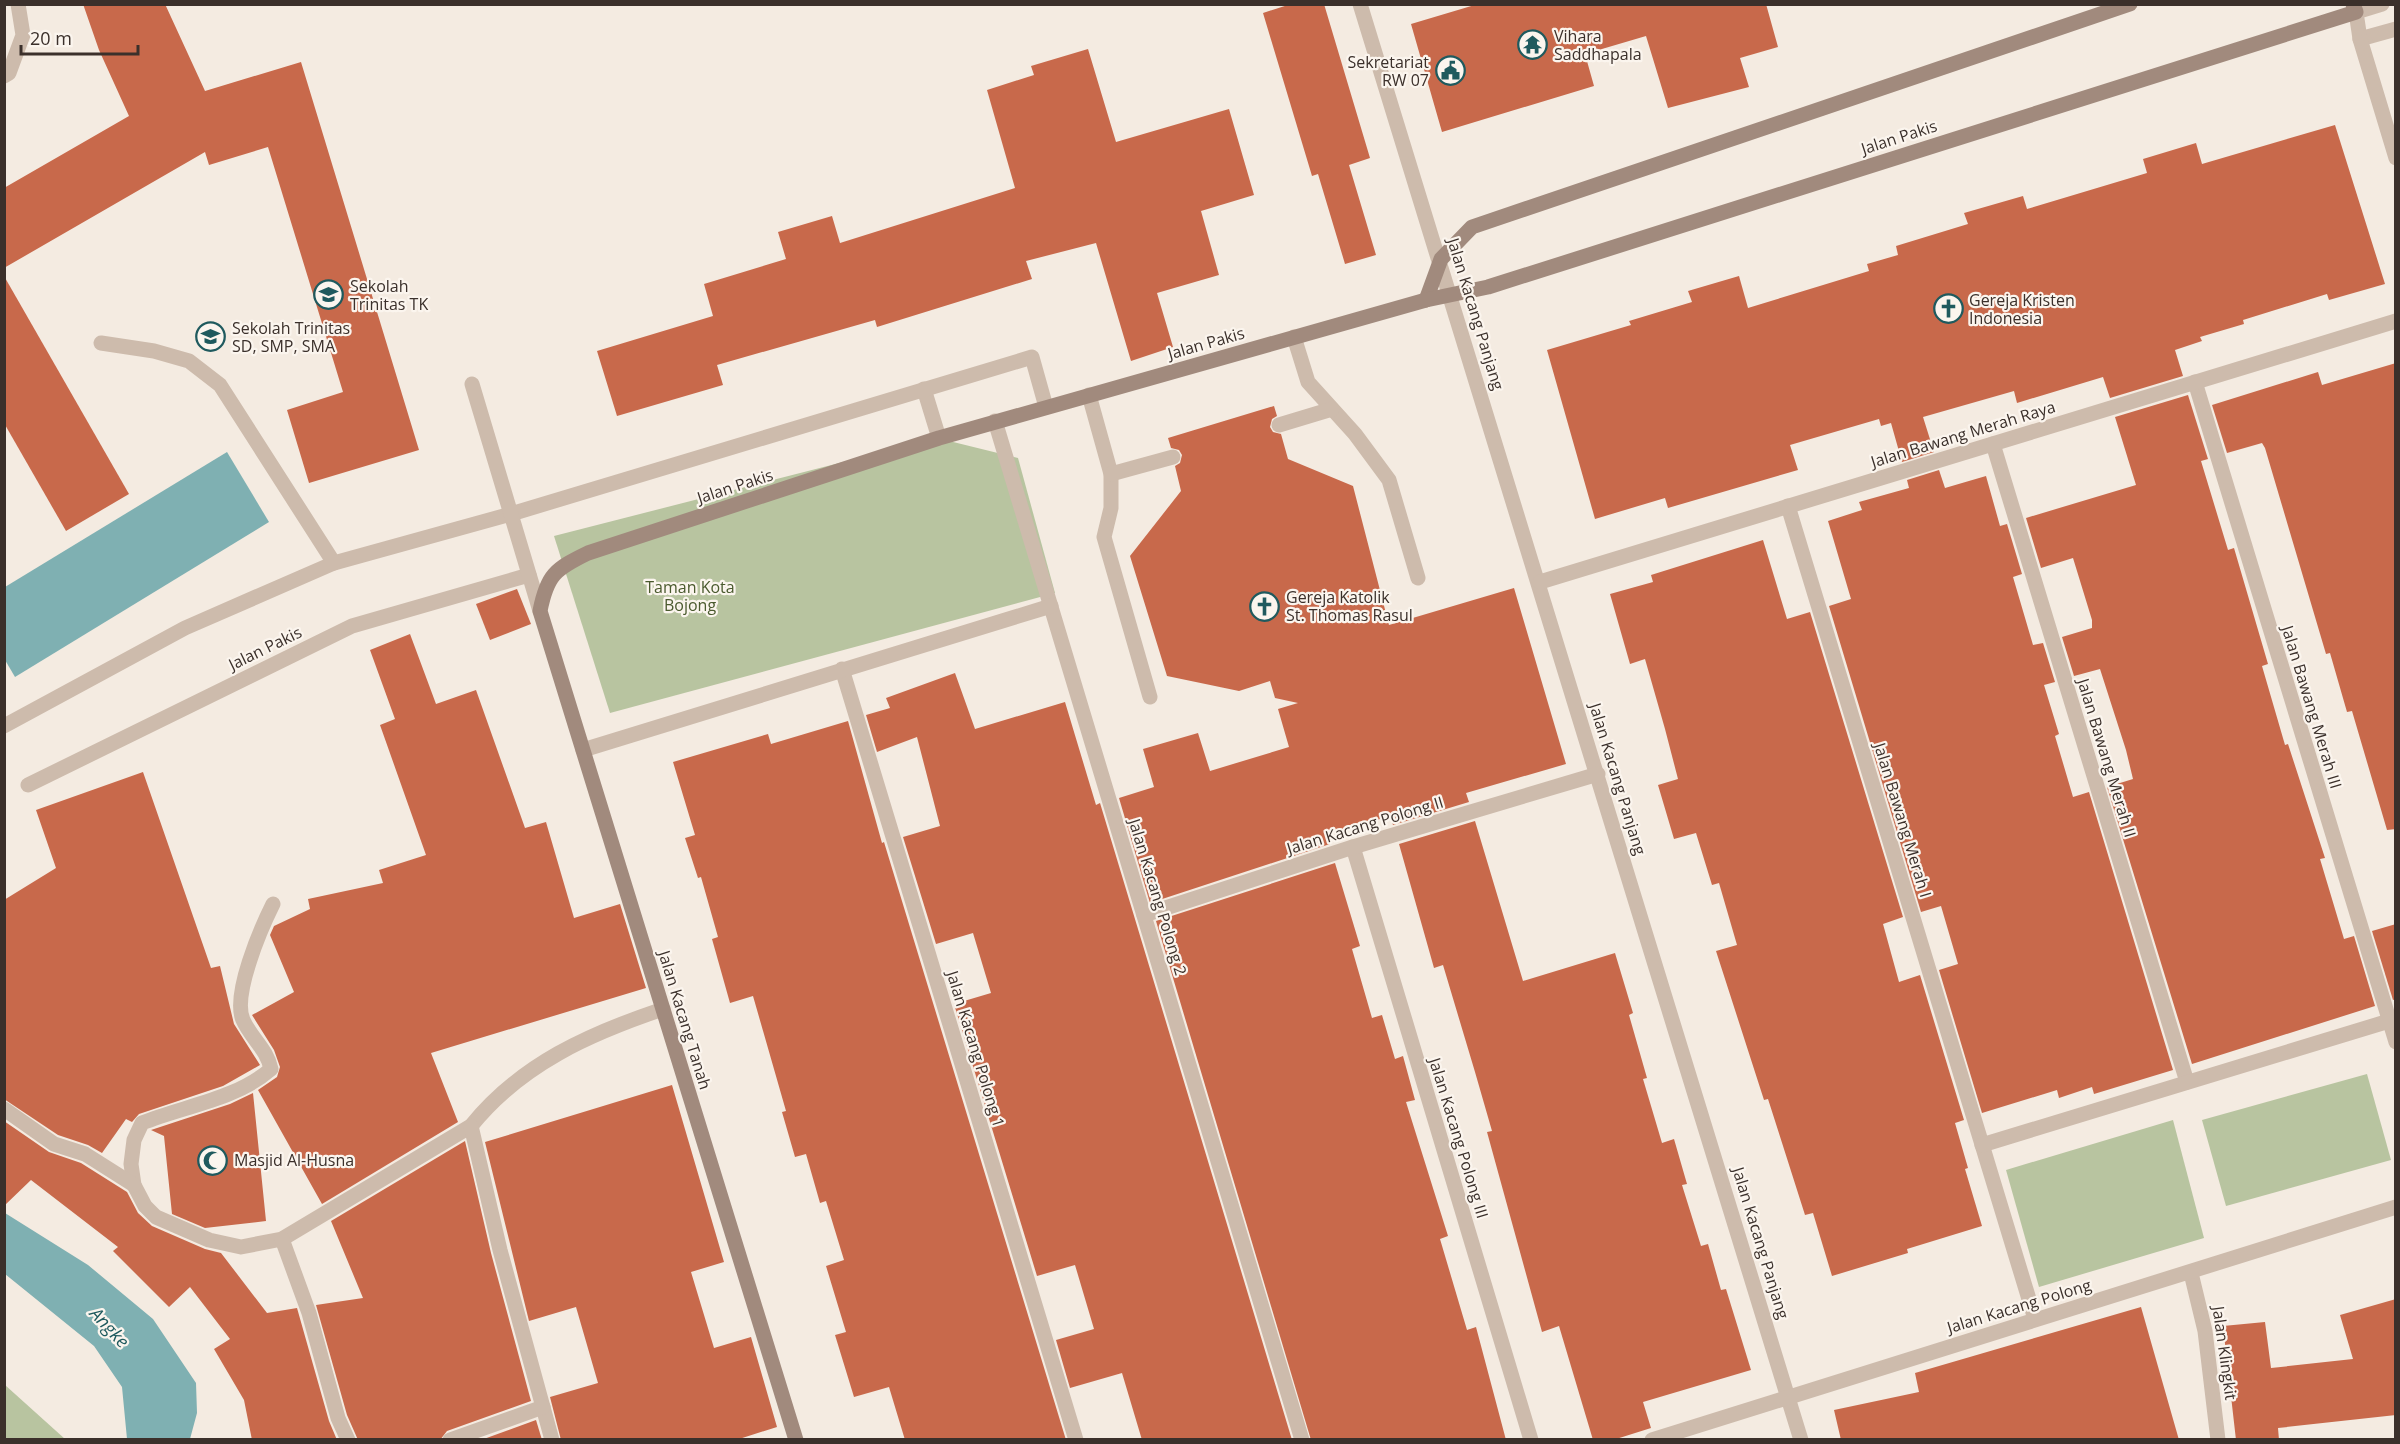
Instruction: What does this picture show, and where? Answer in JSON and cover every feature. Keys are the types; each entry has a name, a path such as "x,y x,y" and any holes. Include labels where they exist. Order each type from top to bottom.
{"street":[{"path":"4,76 9,73 23,35 18,4"},
{"name":"Jalan Kacang Panjang","path":"1360,4 1414,171 1801,1440"},
{"path":"1426,300 1441,259 1472,227 2130,4"},
{"name":"Jalan Pakis","path":"995,421 1426,300 1488,287 2354,8 2382,4"},
{"path":"2354,8 2360,39 2396,158"},
{"path":"2360,39 2396,29"},
{"name":"Jalan Bawang Merah Raya","path":"1540,582 2396,321"},
{"path":"1294,337 1308,382 1389,480 1418,578"},
{"path":"101,343 154,351 189,361 220,385 334,563"},
{"path":"4,726 185,628 334,563 511,514 1032,357 1046,407"},
{"name":"Jalan Bawang Merah III","path":"2195,382 2396,1042"},
{"path":"472,384 540,611"},
{"path":"924,389 939,438 995,421"},
{"path":"1089,395 1111,474 1111,508 1104,537 1150,697"},
{"path":"1279,425 1332,409"},
{"name":"Jalan Kacang Polong 2","path":"995,421 1302,1440"},
{"name":"Jalan Pakis","path":"540,611 545,585 563,565 588,553 939,438"},
{"name":"Jalan Bawang Merah II","path":"1993,444 2187,1082"},
{"path":"1111,474 1173,457"},
{"name":"Jalan Bawang Merah I","path":"1788,506 2036,1319"},
{"name":"Jalan Pakis","path":"28,784 352,626 529,575"},
{"path":"583,750 1051,606"},
{"name":"Jalan Kacang Tanah","path":"540,611 796,1440"},
{"name":"Jalan Kacang Polong 1","path":"842,669 1076,1440"},
{"name":"Jalan Kacang Polong II","path":"1144,915 1353,847 1598,774"},
{"name":"Jalan Kacang Polong III","path":"1353,847 1531,1440"},
{"path":"273,904 259,931 240,1002 243,1020 269,1057 271,1069 244,1086 142,1123 134,1140 131,1164 134,1185 145,1206 156,1217 209,1240 241,1247 282,1239 471,1126 493,1098 547,1058 663,1009"},
{"path":"1982,1145 2389,1021"},
{"path":"4,1109 54,1144 85,1154 134,1185"},
{"path":"471,1126 500,1251 552,1440"},
{"name":"Jalan Kacang Polong","path":"1652,1440 2396,1207"},
{"path":"282,1239 309,1313 338,1418 348,1440"},
{"name":"Jalan Klingkit","path":"2191,1273 2205,1331 2218,1440"},
{"path":"450,1440 543,1407"}],"green space":[{"name":"Taman Kota Bojong","path":"937,438 1018,458 1055,593 610,713 554,536"},
{"path":"2367,1074 2391,1160 2226,1206 2202,1120"},
{"path":"2173,1120 2204,1238 2039,1287 2006,1170"},
{"path":"5,1385 65,1439 5,1439"}],"water":[{"path":"227,452 269,522 15,677 5,660 5,587"},
{"name":"Angke","path":"5,1213 88,1265 153,1319 196,1383 197,1413 190,1439 127,1439 122,1387 94,1346 5,1274"}],"building":[{"path":"83,4 165,4 205,91 301,62 419,450 309,483 287,410 343,392 268,147 209,165 205,152 4,268 4,188 129,116 99,50"},
{"path":"1291,4 1324,4 1370,158 1349,165 1376,255 1345,264 1318,174 1312,176 1263,13"},
{"path":"1478,4 1766,4 1778,47 1740,58 1749,87 1668,108 1646,36 1585,54 1594,86 1442,132 1411,24"},
{"path":"1088,49 1116,142 1229,109 1254,195 1201,211 1219,275 1157,293 1173,347 1131,361 1096,243 1026,261 1032,279 877,327 875,320 717,365 723,385 617,416 597,351 713,316 704,284 786,259 778,232 832,216 840,243 1015,188 987,90 1034,75 1031,66"},
{"path":"2335,125 2385,284 2329,300 2327,294 2243,320 2244,324 2200,337 2202,341 2175,350 2183,376 2110,398 2103,377 2017,403 2014,391 1923,417 1934,452 1902,462 1891,423 1881,426 1879,419 1790,445 1798,470 1668,508 1665,498 1595,519 1547,350 1631,325 1629,321 1692,302 1688,291 1739,276 1748,308 1869,271 1867,264 1898,255 1896,246 1968,224 1964,213 2023,196 2027,209 2147,173 2143,159 2196,143 2202,164"},
{"path":"4,276 129,494 66,531 4,423"},
{"path":"2396,363 2396,829 2387,830 2352,711 2347,712 2330,653 2326,654 2265,448 2262,443 2227,453 2212,405 2318,372 2322,385"},
{"path":"2188,395 2208,459 2201,461 2228,550 2234,548 2268,664 2262,666 2285,745 2288,744 2325,858 2320,859 2344,939 2354,936 2375,1006 2192,1064 2107,787 2133,779 2126,750 2100,669 2074,676 2062,637 2092,628 2092,620 2073,558 2041,568 2026,518 2136,485 2115,417"},
{"name":"Gereja Katolik St. Thomas Rasul","path":"1274,406 1277,416 1272,419 1270,427 1273,432 1281,434 1288,459 1353,486 1389,625 1514,588 1566,764 1466,793 1469,802 1393,825 1390,816 1327,835 1330,844 1150,903 1119,798 1154,787 1143,749 1198,733 1210,771 1289,747 1278,709 1298,703 1275,698 1270,681 1239,691 1167,676 1130,556 1181,491 1175,466 1180,463 1182,455 1179,450 1171,448 1168,438"},
{"path":"1939,470 1945,488 1986,476 2000,526 2007,524 2022,574 2013,577 2033,645 2043,643 2055,682 2044,685 2059,734 2055,736 2073,797 2089,792 2173,1070 2094,1094 2092,1087 2059,1098 2057,1090 1982,1113 1939,970 1958,964 1941,906 1921,912 1829,606 1851,599 1828,521 1862,510 1859,502 1909,488 1907,480"},
{"path":"1763,540 1787,619 1810,612 1903,917 1883,924 1899,982 1920,975 1964,1120 1955,1123 1968,1168 1965,1169 1982,1226 1907,1249 1908,1253 1832,1276 1813,1213 1805,1215 1768,1099 1764,1100 1716,951 1737,945 1719,883 1712,885 1696,833 1674,839 1658,785 1678,779 1665,729 1645,659 1630,664 1610,594 1653,582 1651,575"},
{"path":"517,589 531,624 490,640 476,604"},
{"path":"410,634 436,704 476,690 525,828 546,822 574,918 620,904 646,988 431,1053 458,1122 322,1204 258,1090 277,1077 280,1067 274,1050 252,1015 294,992 270,935 274,926 310,909 308,899 383,883 379,870 426,855 380,725 395,719 370,650"},
{"path":"955,673 975,729 1065,702 1096,805 1100,803 1292,1440 1142,1440 1122,1373 1070,1388 1056,1340 1094,1329 1075,1265 1037,1276 954,1004 991,993 973,933 936,944 903,837 940,826 917,737 877,752 866,715 890,708 886,698"},
{"path":"848,721 882,843 884,842 1066,1440 905,1440 889,1387 854,1397 835,1335 846,1332 826,1266 844,1260 826,1201 820,1203 806,1154 795,1157 782,1112 786,1111 753,996 730,1003 712,939 718,937 701,877 698,878 685,838 695,835 673,762 768,734 771,744"},
{"path":"143,772 211,968 220,966 234,1024 260,1065 223,1086 139,1114 132,1122 126,1119 102,1153 88,1145 58,1135 4,1099 4,900 56,868 36,810"},
{"path":"1475,821 1523,981 1615,953 1633,1013 1629,1015 1647,1078 1643,1079 1662,1143 1674,1139 1687,1184 1682,1185 1701,1246 1708,1244 1721,1290 1726,1289 1751,1370 1643,1402 1651,1428 1613,1440 1593,1440 1559,1326 1542,1332 1487,1132 1492,1131 1475,1072 1443,965 1434,968 1399,844"},
{"path":"1335,863 1360,946 1352,949 1372,1018 1382,1015 1395,1059 1403,1056 1415,1100 1406,1102 1448,1236 1440,1239 1467,1330 1476,1327 1506,1440 1311,1440 1156,921"},
{"path":"2396,924 2396,999 2393,1000 2372,931"},
{"path":"672,1085 724,1262 691,1272 714,1348 751,1337 777,1427 736,1440 561,1440 550,1397 598,1383 576,1307 529,1321 485,1142"},
{"name":"Masjid Al-Husna","path":"253,1093 266,1221 205,1228 172,1214 164,1136 151,1130 230,1104"},
{"path":"4,1121 49,1152 81,1163 127,1192 138,1213 152,1226 205,1249 221,1253 267,1313 297,1308 329,1421 337,1440 252,1440 244,1400 214,1349 230,1339 190,1287 169,1307 113,1251 118,1247 31,1180 4,1206"},
{"path":"465,1141 491,1253 531,1401 447,1431 440,1440 358,1440 347,1415 316,1305 363,1298 331,1221"},
{"path":"2396,1299 2396,1415 2278,1428 2279,1440 2236,1440 2223,1326 2265,1322 2271,1368 2353,1359 2340,1315"},
{"path":"2141,1307 2179,1440 1841,1440 1834,1410 1919,1392 1915,1373"},
{"path":"536,1420 542,1440 481,1440"}],"place":[{"name":"Vihara Saddhapala","path":"1533,45"},
{"name":"Sekretariat RW 07","path":"1450,71"},
{"name":"Sekolah Trinitas TK","path":"329,295"},
{"name":"Gereja Kristen Indonesia","path":"1948,309"},
{"name":"Sekolah Trinitas SD, SMP, SMA","path":"211,337"},
{"name":"Gereja Katolik St. Thomas Rasul","path":"1265,606"},
{"name":"Masjid Al-Husna","path":"213,1160"}]}
